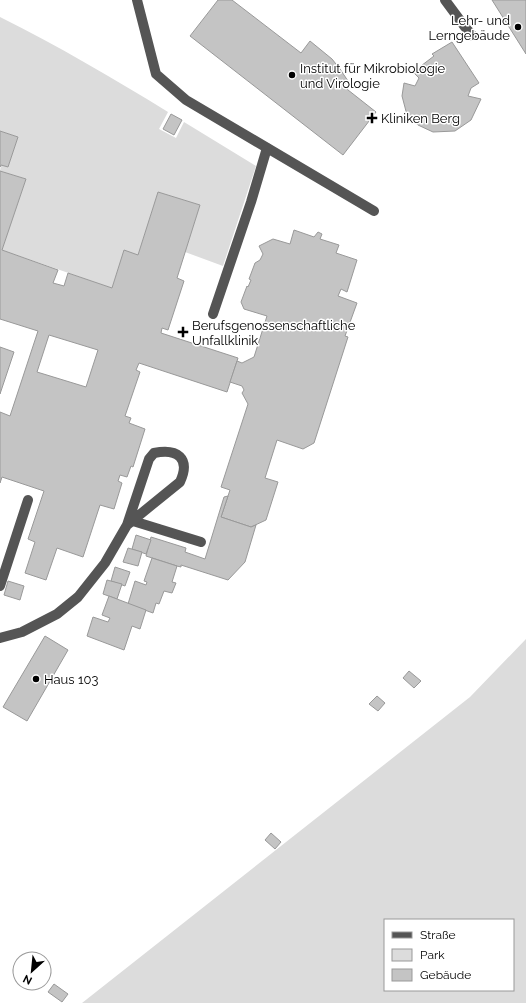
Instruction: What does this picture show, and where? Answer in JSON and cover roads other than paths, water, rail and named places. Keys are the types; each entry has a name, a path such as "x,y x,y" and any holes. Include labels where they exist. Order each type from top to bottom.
{"lane":[{"path":"137,0 156,74 186,100 374,211"},
{"path":"445,0 464,27 473,36"},
{"path":"212,314 251,202 267,148"},
{"path":"0,638 22,632 57,614 78,597 105,563 130,523 149,459 154,453 161,451 174,453 185,464 184,474 180,482 130,523"},
{"path":"0,586 28,500"},
{"path":"130,523 201,542"}],"place":[{"name":"Lehr- und Lerngebäude","path":"518,27"},
{"name":"Institut für Mikrobiologie und Virologie","path":"292,75"},
{"name":"Kliniken Berg","path":"372,118"},
{"name":"Berufsgenossenschaftliche Unfallklinik","path":"183,332"},
{"name":"Haus 103","path":"36,679"}]}
